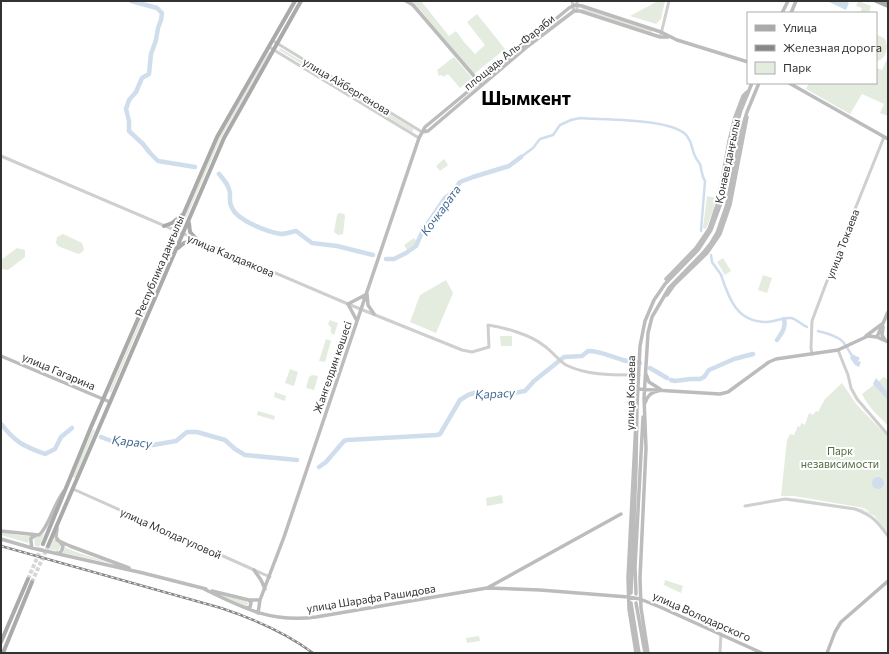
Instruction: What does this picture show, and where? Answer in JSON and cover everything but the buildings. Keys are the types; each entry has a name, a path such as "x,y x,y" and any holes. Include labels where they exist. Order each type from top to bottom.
{"main road":[{"name":"Республика даңғылы","path":"43,544 103,399 217,136 295,1"},
{"name":"Республика даңғылы","path":"48,546 224,138 301,1"},
{"path":"406,1 413,6 481,83"},
{"path":"782,12 788,1"},
{"path":"791,12 796,1"},
{"path":"876,1 888,6"},
{"path":"884,1 888,3"},
{"path":"577,3 661,32 669,37 747,62"},
{"name":"площадь Аль-Фараби","path":"422,132 428,131 481,83 577,3"},
{"path":"576,11 660,37 669,37"},
{"name":"площадь Аль-Фараби","path":"481,83 576,11"},
{"name":"Қонаев даңғылы","path":"716,218 721,203 732,142 752,84"},
{"name":"Қонаев даңғылы","path":"722,221 728,199 738,143 747,112 759,84"},
{"path":"791,84 886,138"},
{"path":"651,307 652,301 660,288 669,276 699,244 709,229 718,202 729,141 743,96 750,88"},
{"path":"652,317 656,314 674,285 707,254 720,234 726,220 732,193 741,143 747,122 747,112"},
{"path":"736,117 740,115"},
{"path":"419,138 422,132"},
{"name":"Жангелдин көшесі","path":"258,613 260,600 270,577 318,438 419,138"},
{"path":"728,199 732,193"},
{"path":"164,226 172,223 184,214"},
{"path":"190,216 188,229 197,240"},
{"path":"716,218 722,221"},
{"name":"улица Конаева","path":"631,593 638,434 637,407 642,334 645,321 656,297 665,284 706,240 716,218"},
{"name":"улица Конаева","path":"639,602 646,448 644,389 648,333 652,317 661,300 672,284 711,243 722,221"},
{"path":"174,254 181,244 197,240"},
{"path":"702,254 707,254"},
{"path":"357,321 348,304 367,294 368,305 374,314"},
{"path":"656,297 661,300"},
{"path":"876,337 888,312"},
{"path":"864,338 883,323"},
{"path":"883,323 882,335 887,341"},
{"path":"638,388 720,394 728,392 769,362 776,359 840,349 868,336 887,341"},
{"name":"улица Гагарина","path":"1,356 110,402"},
{"path":"645,370 649,382 663,390"},
{"path":"644,408 646,400 651,393 663,390"},
{"path":"637,407 628,578 629,616 637,653"},
{"name":"улица Конаева","path":"635,596 641,431 644,408"},
{"path":"32,548 31,538 39,536 45,530 58,499 66,488"},
{"path":"55,554 60,553 62,550 63,546 56,537 57,531 72,490"},
{"name":"улица Шарафа Рашидова","path":"487,588 621,514"},
{"path":"1,531 36,536"},
{"path":"1,539 55,554 143,573 249,600 260,600"},
{"path":"57,540 143,573"},
{"path":"254,570 265,589"},
{"path":"1,642 30,581 3,653"},
{"path":"827,653 835,632 841,622 888,581"},
{"name":"улица Шарафа Рашидова","path":"204,589 258,613 279,618 295,619 310,618 487,588 540,590 628,597"},
{"name":"улица Володарского","path":"628,597 635,596 639,602 721,634 762,653"},
{"path":"245,608 250,606 252,603 249,600"},
{"path":"639,602 648,653"},
{"path":"639,602 645,653"},
{"path":"631,603 637,653"}],"street":[{"path":"572,1 576,11"},
{"path":"660,37 669,1"},
{"path":"576,11 577,3"},
{"name":"улица Айбергенова","path":"273,40 422,132"},
{"name":"улица Айбергенова","path":"269,47 419,138"},
{"name":"улица Токаева","path":"812,354 812,321 839,249 886,138"},
{"name":"улица Калдаякова","path":"1,156 361,310 462,350 472,352 489,347 488,325 501,327 542,344 566,364 586,372 639,375"},
{"path":"840,349 851,388 857,400 888,435"},
{"name":"улица Молдагуловой","path":"72,490 270,577"},
{"path":"745,506 785,499 855,509 873,517 888,536"},
{"path":"720,653 721,634"}],"green space":[{"path":"409,1 421,1 449,36 456,31 475,54 485,45 467,22 477,14 505,49 474,74 416,5"},
{"path":"658,1 665,1 661,19 656,24 630,16"},
{"path":"858,1 871,6 869,12 860,12 862,8 856,6"},
{"path":"582,7 653,29 651,34 581,11"},
{"path":"877,35 885,39 887,46 886,53 877,61"},
{"path":"280,48 414,129 412,132 279,50"},
{"path":"269,51 270,52 221,138 185,221 183,220 219,137"},
{"path":"454,57 472,78 460,88 448,74 443,77 442,75 439,76 437,70"},
{"path":"888,57 888,116 880,113 884,104 862,94 850,114 806,89 808,84 877,84 877,68 882,70"},
{"path":"444,159 448,165 440,171 436,166"},
{"path":"707,196 716,198 706,229 703,228"},
{"path":"339,213 344,214 345,216 343,234 338,235 334,232 337,215"},
{"path":"63,234 82,243 84,250 78,254 58,246 56,243 57,237"},
{"path":"414,238 417,242 407,250 404,245"},
{"path":"173,244 175,244 111,393 109,392"},
{"path":"17,248 25,250 25,257 8,270 2,269 1,260"},
{"path":"723,258 731,271 725,275 717,262"},
{"path":"763,275 772,278 767,293 758,290"},
{"path":"446,280 453,293 436,333 410,322 420,295"},
{"path":"330,320 338,323 334,335 331,333 331,328 328,324"},
{"path":"500,336 512,336 512,346 501,346"},
{"path":"326,339 331,341 325,362 319,361"},
{"path":"290,369 298,372 294,386 285,383"},
{"path":"312,375 318,376 314,390 306,388 309,377"},
{"path":"884,377 888,380 888,426 870,407 862,394"},
{"name":"Парк независимости","path":"842,383 857,405 888,437 888,533 874,516 865,511 849,507 781,497 802,499 862,509 871,513 864,508 794,496 781,496 787,440 790,434 794,435 801,423 805,425 809,413 813,415 816,411 818,412 825,399"},
{"path":"275,392 286,396 285,401 274,397"},
{"path":"258,411 275,416 274,420 257,415"},
{"path":"93,429 95,430 75,478 72,477"},
{"path":"502,495 503,503 487,506 486,498"},
{"path":"1,531 17,535 30,536 28,543 1,535"},
{"path":"45,532 39,547 35,546 34,539"},
{"path":"54,532 54,538 61,546 58,551 47,549"},
{"path":"65,547 73,551 110,563 63,553"},
{"path":"665,580 683,586 681,593 664,585"},
{"path":"213,592 247,601 248,604 246,607"},
{"path":"479,636 480,641 467,643 466,638"}],"water":[{"path":"845,1 849,3 846,10 829,2"},
{"path":"852,354 860,358 858,361 861,362 859,367 855,365 850,358"},
{"path":"876,378 888,393 888,400 873,384"},
{"path":"876,477 880,477 884,483 880,489 876,489 872,485 872,481"}],"waterway":[{"name":"Кочкарата","path":"131,1 157,8 162,13 156,40 151,54 149,74 142,78 136,92 129,100 126,109 129,121 129,131 158,161 195,167"},
{"path":"521,157 533,148 540,139 553,135 560,125 580,118 637,121 668,126 679,130 687,136 690,141 695,157 700,164 705,181 701,231"},
{"name":"Кочкарата","path":"386,259 394,259 416,246 423,230 445,198 453,192 460,182 509,166 521,157"},
{"name":"Кочкарата","path":"219,174 229,188 230,203 235,213 254,225 281,234 296,231 312,243 337,246 373,255"},
{"path":"711,255 712,262 722,276"},
{"path":"721,275 727,292 736,308 748,318 766,322 791,318 807,327"},
{"name":"Қарасу","path":"777,340 784,328 784,319"},
{"path":"818,331 830,334 840,339 853,357"},
{"name":"Қарасу","path":"319,467 326,462 344,441 347,440 440,434 460,400 468,395 477,392 502,395 525,391 534,381 564,357 582,356 588,351 593,351 625,361 640,363"},
{"name":"Қарасу","path":"671,380 700,379 704,377 709,370 734,359 753,354"},
{"name":"Қарасу","path":"650,368 667,378"},
{"path":"1,424 20,443 45,454 55,449 61,437 72,428"},
{"name":"Қарасу","path":"101,437 114,442 153,445 176,441 187,432 197,432 225,440 245,455 297,460"}],"tunnel":[{"path":"28,579 43,544"},
{"path":"32,582 48,546"}],"railway":[{"path":"1,546 221,608 269,627 302,645 313,653"}],"district":[{"name":"Шымкент","path":"526,97"}]}
